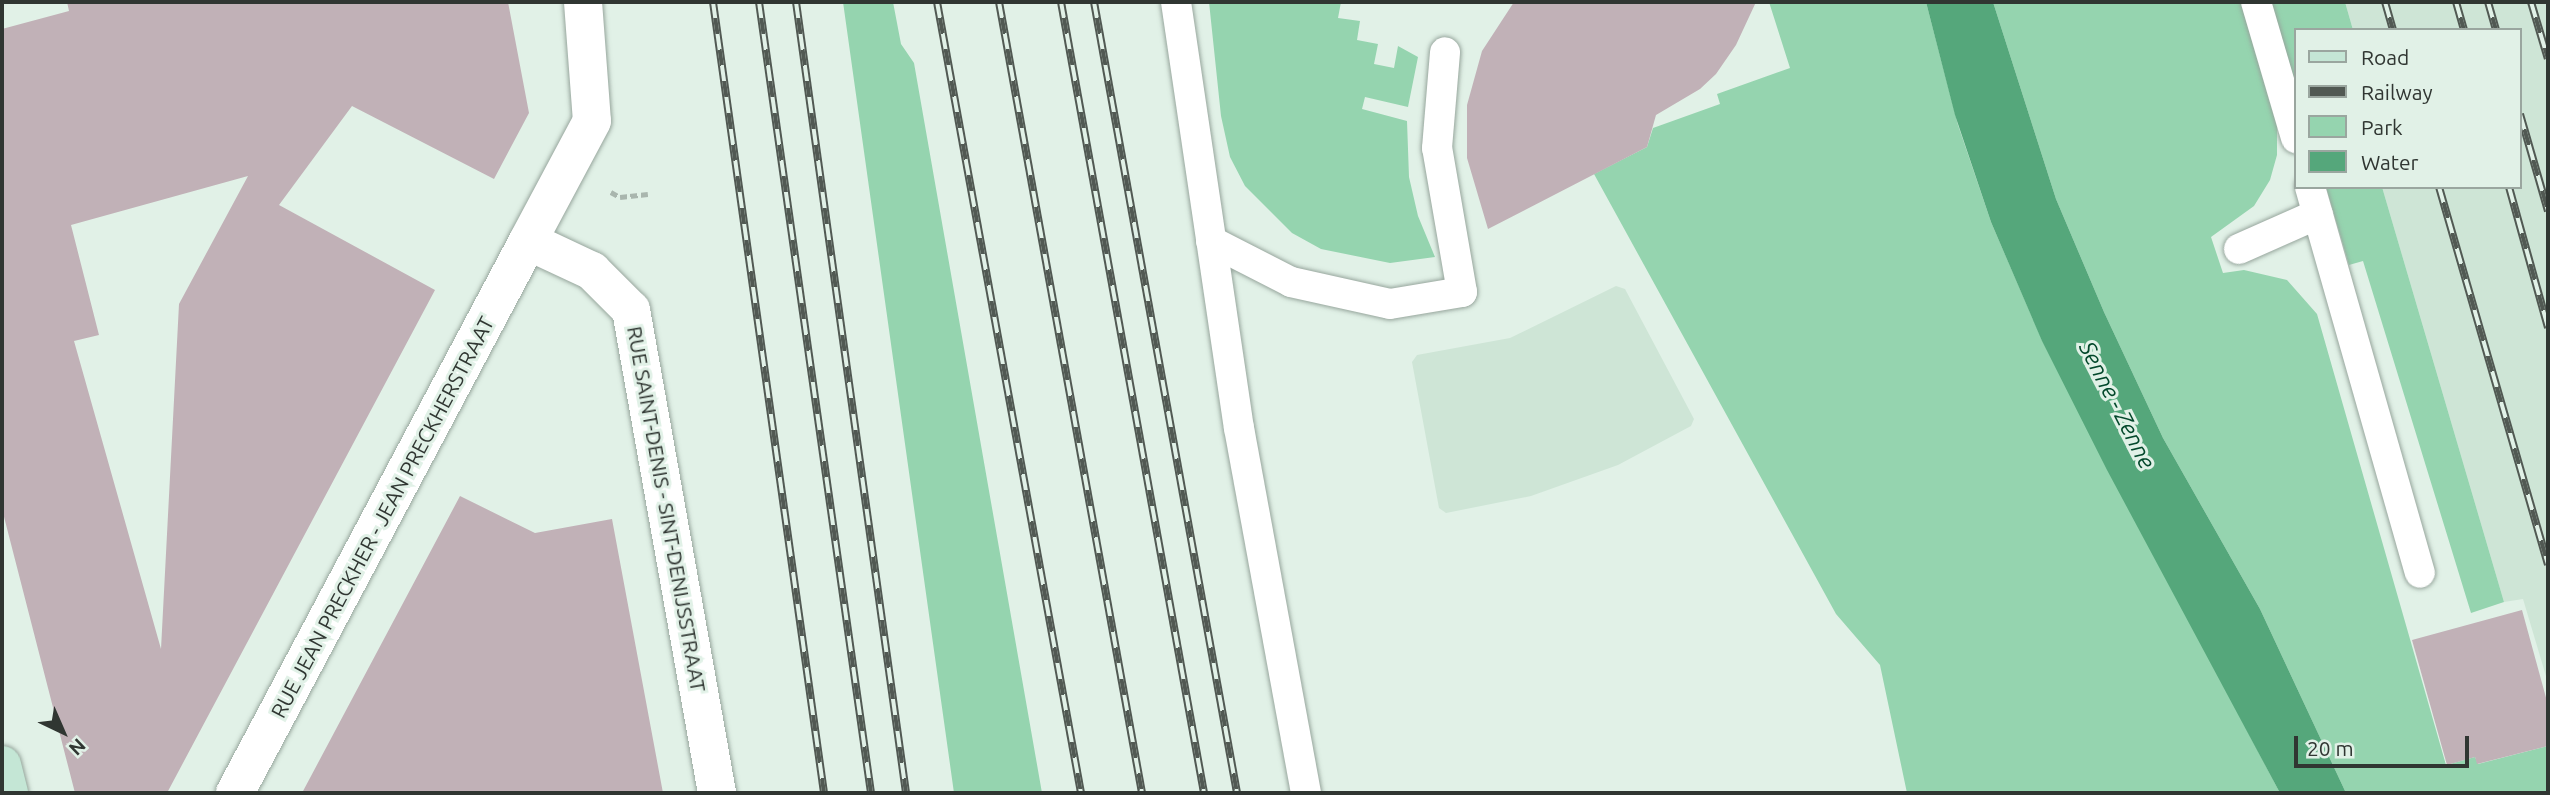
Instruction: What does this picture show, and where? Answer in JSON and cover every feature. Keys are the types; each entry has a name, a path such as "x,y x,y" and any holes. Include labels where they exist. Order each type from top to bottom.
{"main road":[{"path":"2,765 9,793"}],"street":[{"path":"528,241 592,121 583,2"},
{"name":"RUE JEAN PRECKHER - JEAN PRECKHERSTRAAT","path":"235,793 528,241"},
{"name":"RUE SAINT-DENIS - SINT-DENIJSSTRAAT","path":"528,241 592,271 631,310 717,793"}],"lane":[{"path":"1177,2 1239,428 1306,793"},
{"path":"2256,2 2294,131"},
{"path":"1211,241 1291,282 1390,304 1462,292 1437,148 1445,52"},
{"path":"2239,249 2314,201 2420,573"}],"shaded area":[{"path":"2345,2 2548,2 2548,683 2523,599 2504,602 2383,189 2522,189 2522,28 2352,28"},
{"path":"1616,286 1625,289 1694,419 1691,426 1618,465 1531,496 1446,513 1439,508 1412,362 1417,355 1510,338"}],"green space":[{"path":"843,2 893,2 901,44 914,63 1042,793 954,793"},
{"path":"1209,2 1341,2 1338,18 1360,21 1357,40 1378,44 1374,64 1394,68 1398,46 1418,57 1408,107 1365,97 1362,109 1407,121 1409,177 1418,216 1435,257 1390,263 1321,249 1292,233 1245,186 1230,157 1221,116"},
{"path":"1769,2 1926,2 1958,125 1991,222 2042,340 2280,793 1907,793 1880,665 1836,614 1594,174 1647,147 1653,128 1720,104 1717,94 1790,68"},
{"path":"1993,2 2242,2 2277,124 2277,155 2270,180 2254,206 2211,237 2223,273 2244,270 2287,280 2317,314 2446,765 2475,757 2478,764 2548,746 2548,793 2346,793 2260,609 2163,438 2104,312 2056,199"},
{"path":"2270,2 2345,2 2352,28 2294,28 2294,80"},
{"path":"2327,189 2383,189 2504,602 2471,613 2363,261 2349,265"}],"water":[{"name":"Senne - Zenne","path":"1926,2 1993,2 2056,199 2104,312 2163,438 2260,609 2346,793 2280,793 2107,470 2042,341 1991,222 1955,115"}],"building":[{"path":"67,2 508,2 529,113 494,179 352,106 279,205 435,290 167,793 75,793 2,509 2,29 69,11","holes":["248,176 179,304 161,649 74,341 99,335 71,225"]},
{"path":"1514,2 1756,2 1736,45 1716,74 1700,89 1656,115 1647,147 1488,229 1467,158 1467,105 1482,51"},
{"path":"460,496 535,533 612,519 663,793 302,793"},
{"path":"2522,610 2548,705 2548,746 2477,764 2475,757 2447,765 2412,640"}],"railway":[{"path":"713,2 824,793"},
{"path":"759,2 871,793"},
{"path":"796,2 906,793"},
{"path":"937,2 1081,793"},
{"path":"999,2 1142,793"},
{"path":"1061,2 1204,793"},
{"path":"1094,2 1237,793"},
{"path":"2385,2 2392,28"},
{"path":"2456,2 2463,28"},
{"path":"2488,2 2495,28"},
{"path":"2531,2 2548,59"},
{"path":"2522,121 2548,211"},
{"path":"2440,189 2548,565"},
{"path":"2510,189 2548,328"}]}
